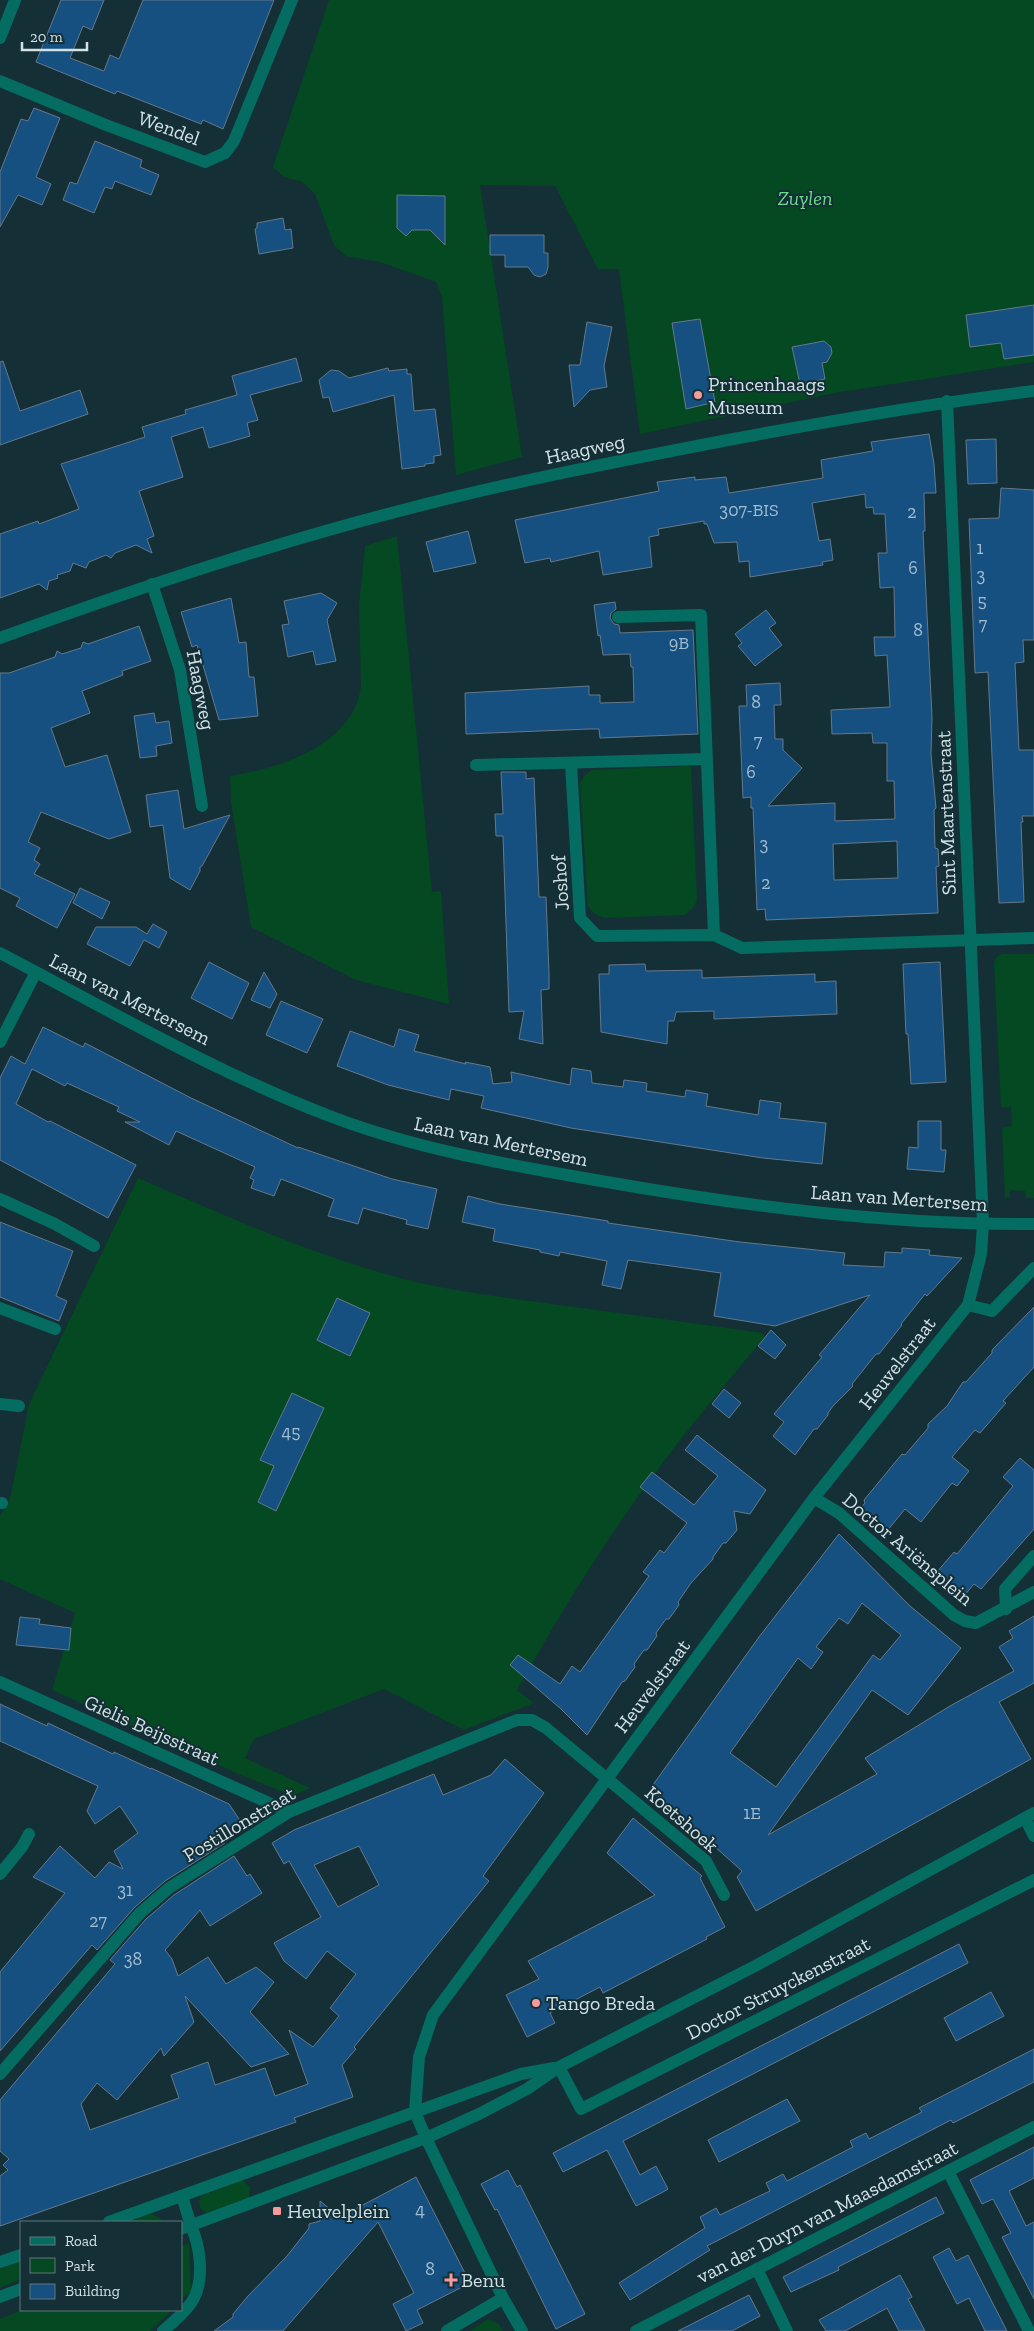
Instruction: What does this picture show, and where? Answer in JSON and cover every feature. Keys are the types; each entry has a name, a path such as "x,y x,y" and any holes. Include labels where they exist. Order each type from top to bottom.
{"street":[{"path":"0,38 15,0"},
{"name":"Wendel","path":"0,81 106,125 206,162 225,153 234,141 292,0"},
{"name":"Haagweg","path":"0,638 152,584 287,542 403,509 644,456 947,401 1034,391"},
{"name":"Sint Maartenstraat","path":"947,401 983,1224"},
{"name":"Haagweg","path":"152,584 180,670 202,806"},
{"path":"618,617 701,614 714,935"},
{"path":"476,765 706,759"},
{"name":"Joshof","path":"571,764 580,918 597,936 714,935 742,948 970,939"},
{"path":"970,939 1034,938"},
{"name":"Laan van Mertersem","path":"0,953 259,1087 328,1116 400,1139 507,1164 676,1194 824,1212 983,1224 1034,1224"},
{"path":"0,1042 36,972"},
{"path":"0,1199 55,1224 94,1246"},
{"name":"Heuvelstraat","path":"416,2112 419,2056 433,2015 814,1498 968,1305 981,1254 983,1224"},
{"path":"968,1305 992,1311 1034,1268"},
{"path":"0,1308 55,1329"},
{"path":"0,1404 19,1406"},
{"name":"Doctor Ariënsplein","path":"814,1498 839,1513 954,1616 965,1621 976,1623 1006,1609 1034,1592"},
{"name":"Doctor Ariënsplein","path":"1006,1609 1005,1590 1034,1556"},
{"name":"Gielis Beijsstraat","path":"0,1682 289,1812"},
{"name":"Postillonstraat","path":"0,2074 146,1906 169,1888 289,1812 517,1720 532,1720 546,1728 606,1779"},
{"name":"Koetshoek","path":"606,1779 706,1861 724,1895"},
{"path":"1029,1815 1034,1836"},
{"name":"Doctor Struyckenstraat","path":"426,2138 510,2098 559,2067 757,1966 1029,1815"},
{"path":"0,1874 22,1847 29,1834"},
{"name":"Doctor Struyckenstraat","path":"559,2067 581,2109 1034,1880"},
{"name":"Doctor Struyckenstraat","path":"416,2112 521,2074 559,2067"},
{"path":"112,2221 416,2112 426,2138 503,2298 522,2331"},
{"name":"van der Duyn van Maasdamstraat","path":"636,2331 1034,2127"},
{"path":"186,2227 426,2138"},
{"path":"948,2171 1029,2331"},
{"path":"162,2331 190,2304 196,2293 199,2276 198,2256 186,2227 182,2196"},
{"path":"0,2262 20,2255"},
{"path":"757,2269 787,2331"},
{"path":"0,2297 20,2289"},
{"path":"449,2331 503,2298"}],"green space":[{"name":"Zuylen","path":"329,0 1034,0 1034,362 835,393 640,434 619,269 598,269 555,186 480,185 522,457 456,475 442,297 436,282 380,262 346,256 334,245 315,194 302,182 284,177 273,167"},
{"path":"397,536 432,892 441,891 449,1004 356,980 251,927 231,802 230,776 291,760 311,751 329,739 344,725 355,707 361,687 359,605 365,546"},
{"path":"691,766 697,900 693,908 685,915 604,918 594,913 588,906 580,783 584,776 592,770"},
{"path":"1002,954 1034,954 1034,1198 1026,1198 1025,1191 1010,1190 1010,1197 1005,1197 1002,1127 1012,1126 1011,1107 1001,1107 994,963 996,958"},
{"path":"138,1178 300,1246 400,1278 438,1287 762,1333 765,1336 669,1455 618,1525 583,1579 517,1690 534,1703 464,1730 384,1689 254,1739 245,1758 310,1788 293,1796 236,1773 52,1690 75,1613 0,1579 0,1516 10,1499 29,1404"},
{"path":"243,2180 250,2188 249,2198 207,2213 201,2208 199,2201 201,2196"},
{"path":"151,2214 160,2218 162,2221 130,2221"},
{"path":"189,2243 191,2291 182,2299 182,2246"},
{"path":"20,2261 20,2279 0,2288 0,2269"},
{"path":"20,2311 171,2311 150,2331 0,2331 0,2319"},
{"path":"488,2319 499,2324 503,2331 470,2331"}],"building":[{"path":"61,0 104,0 92,30 83,26 70,58 104,71 110,55 119,59 143,0 274,0 223,129 203,120 201,124 117,91 115,94 36,62"},
{"path":"34,108 60,118 36,177 51,184 42,205 18,195 0,227 0,172 21,119 28,121"},
{"path":"95,141 142,160 140,167 159,175 151,195 115,181 112,189 105,187 94,213 63,200 70,182 77,184"},
{"path":"397,195 445,196 445,245 430,230 412,230 406,236 397,228"},
{"path":"283,218 285,230 291,229 293,248 259,254 255,229 257,228 257,223"},
{"path":"490,235 544,235 544,253 548,253 546,274 540,277 534,275 528,267 505,267 505,255 490,255"},
{"path":"1034,305 1034,355 1004,359 1001,343 970,347 966,315"},
{"path":"700,319 715,402 686,409 672,323"},
{"path":"587,322 612,327 604,366 607,387 590,390 574,407 569,365 580,365"},
{"path":"824,341 831,347 832,353 827,362 822,363 825,379 800,384 792,347"},
{"path":"296,358 302,381 250,395 258,420 247,423 250,436 209,448 203,427 171,437 183,477 139,491 154,536 147,539 152,553 136,545 115,553 111,558 106,555 89,562 86,568 73,563 70,571 57,575 58,578 49,581 47,590 39,584 0,598 0,534 38,521 39,524 79,509 61,464 145,437 142,427 186,414 185,410 237,395 232,376"},
{"path":"3,361 20,411 80,390 88,414 0,445 0,362"},
{"path":"388,368 389,371 407,369 407,374 411,374 414,411 435,409 441,455 434,456 434,463 402,469 394,395 333,412 329,397 323,398 319,380 331,370 339,371 349,378"},
{"path":"929,434 934,464 936,493 924,493 925,531 923,531 932,717 931,754 936,808 934,810 935,848 938,849 939,866 936,867 938,913 766,920 765,909 757,910 751,797 743,798 739,706 747,706 746,685 780,683 781,705 774,705 775,739 783,739 783,750 802,768 768,806 835,803 835,821 895,819 894,781 887,781 887,743 873,743 872,733 832,734 831,710 890,707 887,655 875,656 874,637 895,637 894,587 880,588 878,553 887,553 885,514 874,514 873,507 866,508 865,494 812,503 819,541 830,539 833,560 822,562 823,565 750,577 749,561 739,562 737,542 714,543 704,521 658,529 659,535 649,537 652,567 603,575 599,551 551,562 550,558 525,563 515,520 659,491 657,482 695,477 695,480 726,477 729,493 823,478 821,460 873,451 871,442","holes":["897,841 898,878 834,880 833,844"]},
{"path":"996,439 997,483 968,484 966,440"},
{"path":"1001,488 1034,490 1034,640 1023,640 1024,662 1015,663 1019,750 1034,750 1034,816 1022,816 1023,822 1021,822 1024,902 999,903 988,672 975,673 969,519 999,518"},
{"path":"468,531 476,563 434,572 426,542"},
{"path":"321,593 337,603 327,620 336,661 316,665 313,651 288,657 282,625 289,624 284,601"},
{"path":"231,598 239,643 246,642 249,677 254,677 258,716 219,720 197,645 192,647 181,612"},
{"path":"615,602 616,609 611,613 610,618 614,624 619,625 620,633 693,630 698,734 600,738 599,729 589,729 466,734 465,693 589,686 589,695 600,695 600,703 634,702 633,667 631,667 630,654 603,655 600,635 598,636 594,605"},
{"path":"766,610 776,623 769,628 782,645 755,666 738,646 742,643 735,634"},
{"path":"139,626 151,661 122,671 123,675 82,691 90,713 51,728 65,767 107,755 131,832 109,839 41,812 28,842 40,848 34,860 40,864 34,874 75,894 57,928 16,906 20,898 0,888 0,673 9,673 55,657 57,651 62,654 81,648 83,642 88,644"},
{"path":"154,713 156,723 169,721 172,743 156,746 157,756 140,758 134,716"},
{"path":"501,772 526,772 526,779 534,778 539,897 546,897 549,972 549,989 541,990 543,1044 519,1039 524,1011 509,1012 503,836 496,836 495,814 503,814"},
{"path":"178,790 184,829 230,815 200,867 200,871 190,890 170,878 163,825 150,827 146,795"},
{"path":"80,888 110,902 102,919 73,903"},
{"path":"153,924 167,932 159,948 144,940 130,966 87,944 96,927 136,927 147,934"},
{"path":"209,962 249,983 232,1019 191,998"},
{"path":"940,962 946,1082 911,1084 908,1034 906,1034 903,964"},
{"path":"645,964 646,971 702,970 702,978 815,974 815,982 836,981 837,1014 714,1019 714,1011 676,1012 674,1021 668,1021 667,1044 601,1032 599,974 609,974 609,965"},
{"path":"264,972 277,994 270,1008 251,1000"},
{"path":"281,1001 323,1019 307,1053 266,1035"},
{"path":"43,1027 83,1047 85,1043 191,1098 298,1148 392,1179 437,1189 428,1229 406,1224 407,1220 363,1208 358,1224 328,1216 334,1199 281,1179 274,1196 251,1188 254,1180 250,1178 255,1167 176,1131 169,1145 125,1122 140,1122 117,1111 119,1107 67,1083 65,1086 32,1069 16,1104 48,1122 50,1121 136,1165 108,1218 0,1160 0,1078 11,1056 25,1064"},
{"path":"399,1029 419,1035 414,1051 466,1064 465,1062 490,1067 493,1084 512,1082 511,1072 570,1085 572,1068 591,1071 592,1083 623,1087 624,1080 647,1083 646,1091 685,1097 686,1090 708,1094 706,1106 758,1115 760,1100 781,1103 779,1118 826,1123 822,1164 763,1158 571,1128 481,1108 484,1096 451,1089 449,1100 388,1085 337,1066 350,1031 394,1047"},
{"path":"918,1121 941,1121 941,1150 946,1150 944,1172 907,1169 909,1147 918,1148"},
{"path":"468,1196 500,1204 608,1221 608,1223 740,1242 845,1253 843,1265 884,1267 885,1252 902,1253 902,1248 930,1250 929,1255 962,1258 927,1296 925,1294 879,1354 876,1354 852,1384 853,1386 833,1406 828,1415 817,1429 814,1429 795,1455 773,1436 784,1422 774,1414 822,1357 819,1355 870,1295 775,1326 714,1316 721,1273 628,1260 621,1289 602,1285 607,1261 560,1252 559,1256 540,1252 540,1250 493,1241 495,1229 462,1222"},
{"path":"0,1222 73,1251 56,1296 67,1301 59,1321 0,1297"},
{"path":"337,1298 370,1313 350,1356 317,1340"},
{"path":"1034,1307 1034,1367 1003,1401 1006,1403 980,1433 975,1430 952,1457 969,1471 957,1486 952,1483 921,1522 905,1509 887,1531 860,1509 865,1503 864,1500 902,1454 905,1455 923,1434 928,1428 928,1424 947,1406 963,1382 966,1382 992,1353 992,1350"},
{"path":"771,1330 786,1345 775,1359 758,1346"},
{"path":"724,1389 741,1403 729,1418 712,1404"},
{"path":"292,1393 324,1408 276,1511 258,1502 274,1466 260,1460"},
{"path":"697,1435 766,1490 750,1514 734,1511 737,1530 726,1543 723,1543 713,1559 691,1583 678,1602 679,1605 656,1633 657,1636 647,1650 644,1650 634,1664 635,1667 625,1681 622,1682 587,1735 561,1709 510,1665 518,1655 560,1684 572,1666 580,1672 649,1576 643,1572 660,1550 664,1553 687,1523 640,1487 652,1472 694,1505 718,1476 685,1450"},
{"path":"1020,1458 1034,1470 1034,1529 981,1589 974,1584 964,1596 937,1572 954,1552 957,1554 1013,1486 1003,1477"},
{"path":"839,1534 910,1606 961,1648 908,1715 872,1690 768,1835 877,1774 865,1758 950,1706 1014,1671 999,1647 1013,1638 1009,1631 1034,1616 1034,1683 999,1702 1031,1759 756,1911 737,1877 742,1871 650,1789 759,1637","holes":["862,1603 901,1635 880,1660 873,1655 776,1787 730,1753 798,1658 811,1669 823,1652 816,1647 839,1618 848,1624"]},
{"path":"20,1617 40,1619 39,1624 71,1628 69,1650 16,1645"},
{"path":"0,1704 47,1726 48,1723 113,1754 114,1752 229,1804 241,1822 221,1836 225,1843 165,1881 135,1907 97,1950 92,1945 0,2051 0,1972 65,1893 33,1877 60,1846 95,1878 109,1862 123,1869 114,1851 138,1833 120,1806 95,1824 87,1811 98,1786 0,1741"},
{"path":"505,1759 544,1793 483,1876 489,1881 354,2047 356,2049 342,2065 353,2097 294,2118 296,2122 0,2226 0,2176 8,2170 3,2165 9,2159 0,2151 0,2100 115,1964 110,1960 146,1919 174,1895 234,1856 247,1876 250,1874 262,1893 210,1926 200,1910 165,1950 172,1959 178,1976 208,1957 226,1984 256,1967 274,1982 250,2012 289,2054 251,2067 185,1996 194,2022 164,2056 161,2048 117,2100 97,2083 81,2104 90,2130 179,2098 171,2075 208,2062 215,2085 265,2068 275,2096 308,2084 289,2030 313,2047 339,2016 330,2008 356,1974 327,1951 306,1979 284,1961 274,1943 321,1917 289,1861 284,1864 272,1843 294,1830 434,1774 443,1795 491,1775","holes":["359,1846 379,1885 338,1907 314,1865"]},
{"path":"633,1818 702,1876 700,1878 725,1927 706,1937 707,1939 603,1993 600,1987 550,2013 555,2023 527,2037 506,1995 539,1979 528,1961 655,1895 607,1853"},
{"path":"959,1944 968,1963 623,2141 640,2175 656,2166 668,2189 663,2192 636,2206 607,2150 563,2172 553,2153"},
{"path":"991,1992 1004,2016 956,2041 944,2018"},
{"path":"1034,2049 1034,2082 953,2123 951,2120 707,2246 710,2250 630,2300 619,2283 705,2228 700,2217 716,2208 720,2215 770,2191 766,2183 783,2174 787,2181 853,2147 850,2141 866,2133 869,2139 922,2112 919,2108"},
{"path":"787,2099 800,2121 719,2162 708,2140"},
{"path":"1034,2147 1034,2178 1009,2191 1026,2226 1034,2222 1034,2299 1002,2237 1011,2233 993,2199 982,2204 970,2180"},
{"path":"508,2170 517,2187 520,2185 585,2314 556,2329 497,2209 495,2210 481,2184"},
{"path":"416,2177 470,2283 417,2310 423,2323 406,2331 393,2304 414,2293 378,2222 283,2331 214,2331 233,2317 233,2314 248,2296 287,2256 309,2228 309,2224 320,2221 320,2201 340,2217"},
{"path":"936,2197 944,2213 838,2267 839,2270 791,2292 783,2277"},
{"path":"949,2248 956,2261 968,2255 1007,2331 985,2331 969,2298 957,2304 933,2257"},
{"path":"900,2275 912,2297 908,2299 925,2331 899,2331 887,2308 845,2331 826,2331 819,2320"},
{"path":"749,2295 760,2316 732,2331 678,2331"}],"place":[{"name":"Princenhaags Museum","path":"698,395"},
{"name":"Tango Breda","path":"536,2003"},
{"name":"Heuvelplein","path":"277,2211"},
{"name":"Benu","path":"451,2280"}]}
